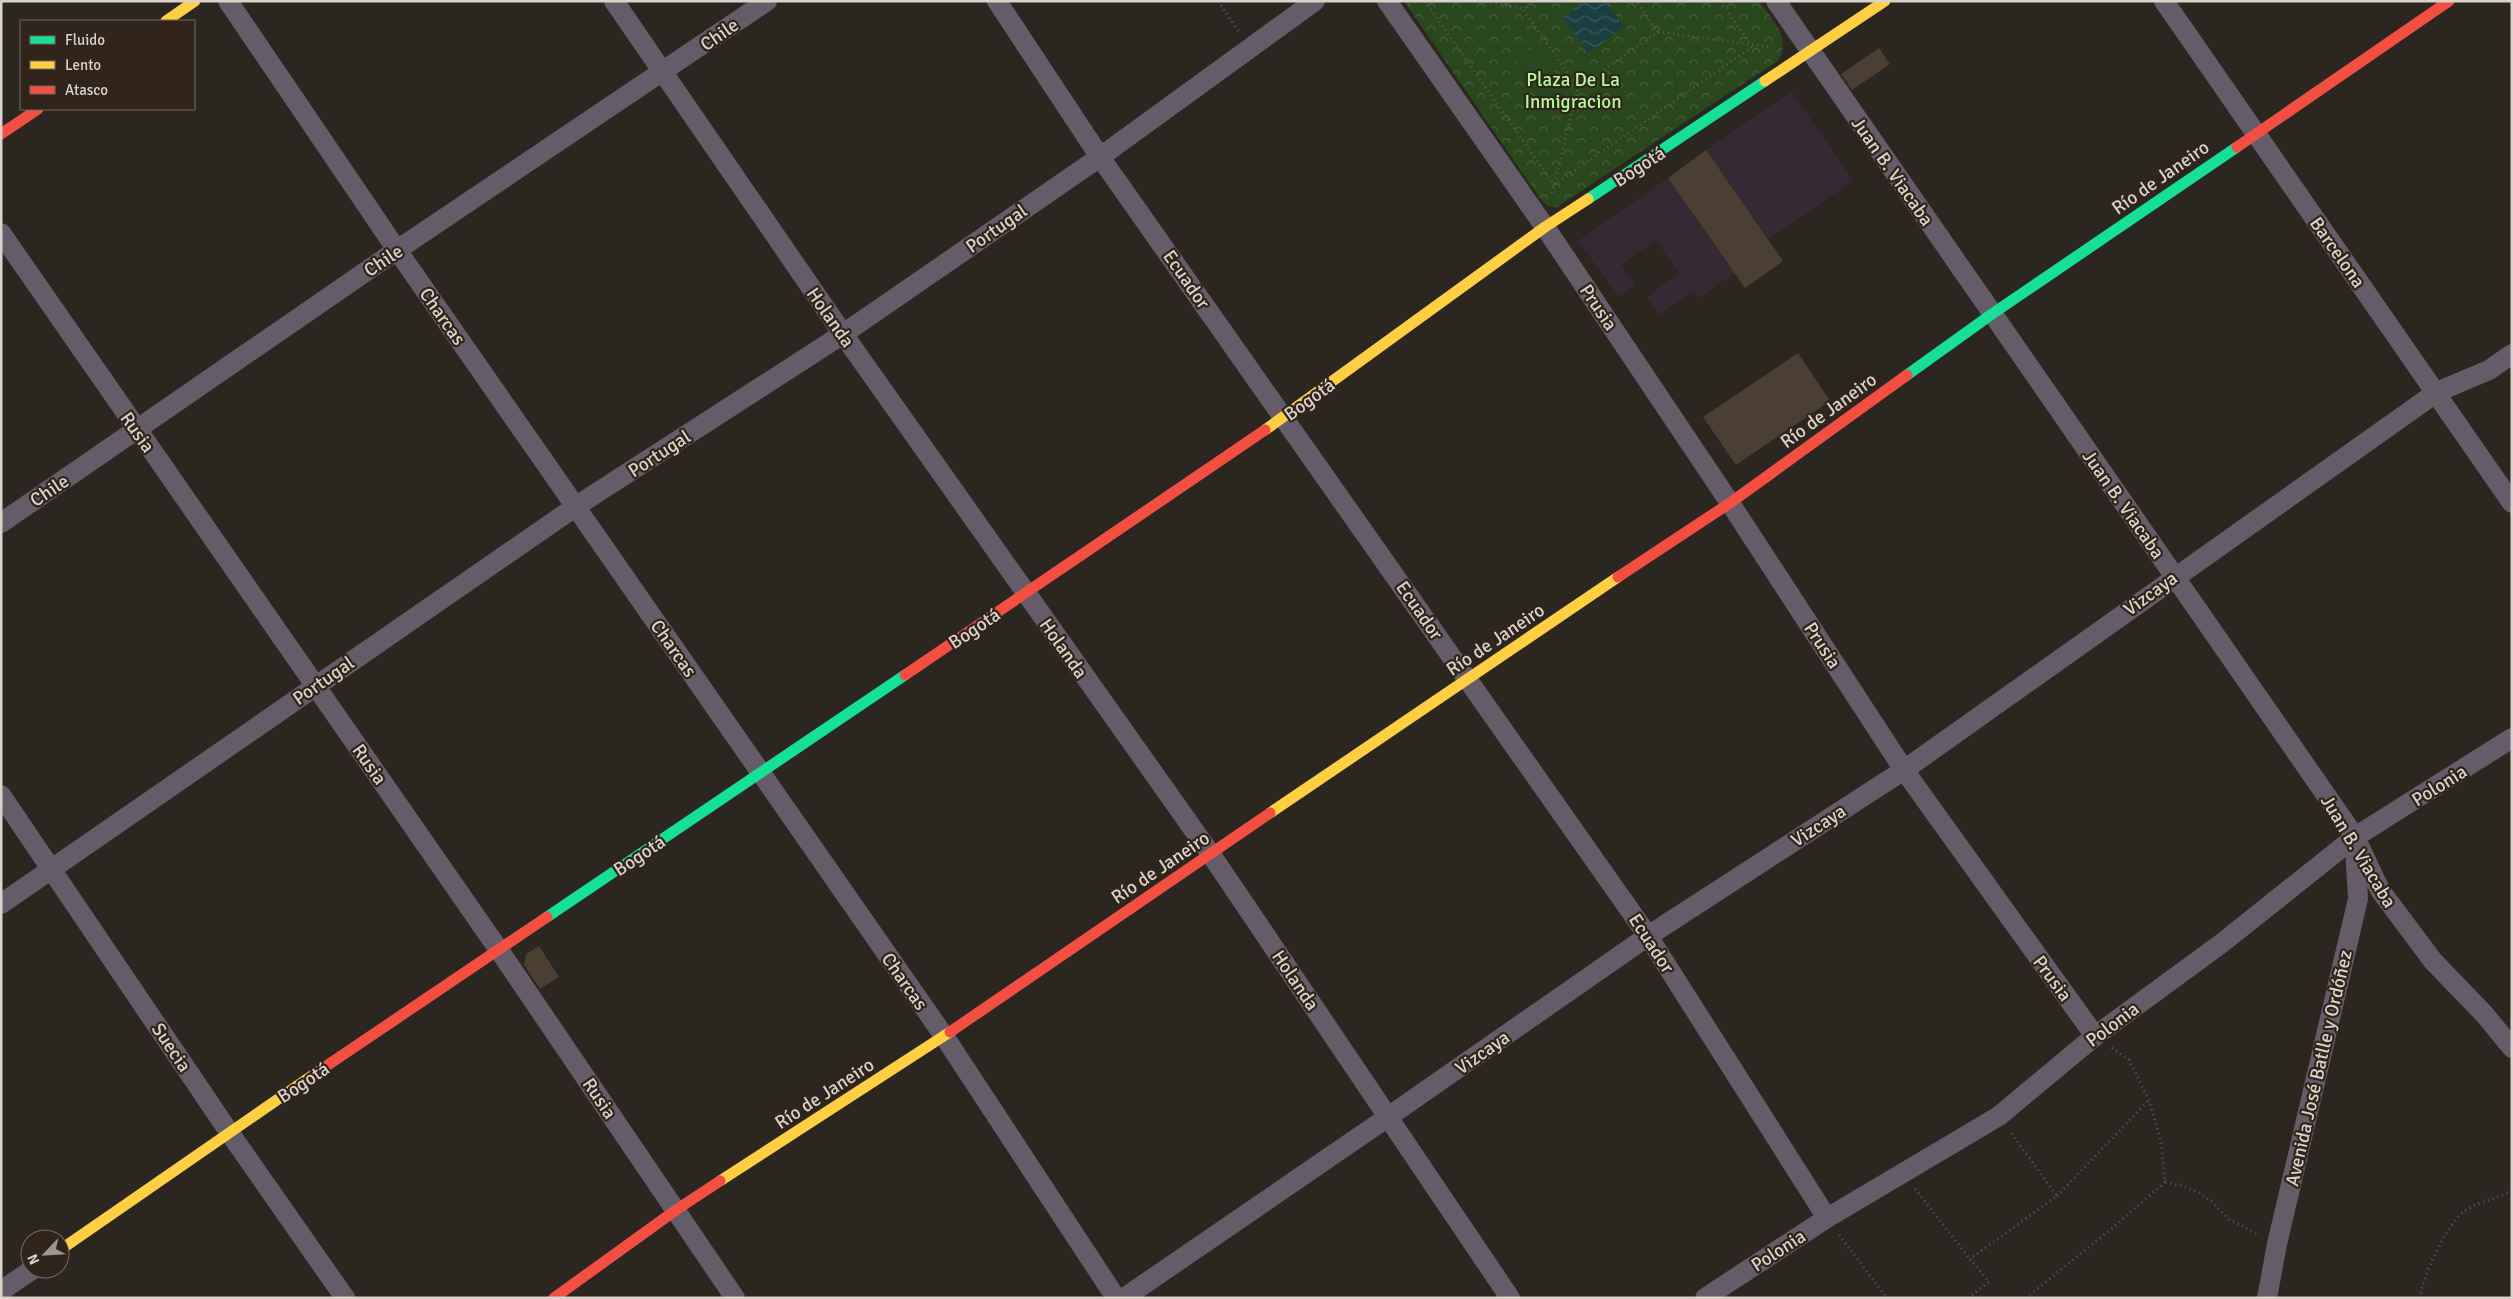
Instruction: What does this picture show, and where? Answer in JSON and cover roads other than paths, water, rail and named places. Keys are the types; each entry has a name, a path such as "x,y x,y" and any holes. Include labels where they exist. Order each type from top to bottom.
{"street":[{"path":"167,20 195,1"},
{"name":"Charcas","path":"228,1 397,250 944,1036 1116,1298"},
{"name":"Holanda","path":"614,1 843,334 1210,854 1510,1298"},
{"name":"Chile","path":"1,523 397,250 663,73 767,1"},
{"name":"Ecuador","path":"997,1 1100,157 1285,417 1648,936 1826,1218"},
{"name":"Portugal","path":"1,904 575,507 843,334 1100,157 1248,47 1315,1"},
{"name":"Prusia","path":"1387,1 1546,227 1730,503 1904,770 2095,1036"},
{"name":"Juan B. Viacaba","path":"1776,1 2355,837 2380,890 2433,962 2485,1015 2512,1048"},
{"name":"Bogotá","path":"70,1243 229,1132 762,773 1285,417 1546,227 1885,1"},
{"name":"Barcelona","path":"2164,1 2254,134 2437,392 2512,503"},
{"name":"Río de Janeiro","path":"554,1298 676,1210 944,1036 1467,678 1730,503 1992,314 2449,1"},
{"path":"1,134 37,110"},
{"name":"Rusia","path":"1,233 499,950 735,1298"},
{"name":"Vizcaya","path":"1124,1298 1388,1118 1648,936 1904,770 2174,576 2437,392 2489,370 2512,354"},
{"name":"Polonia","path":"1705,1298 1826,1218 1999,1116 2095,1036 2222,943 2355,837 2512,738"},
{"name":"Suecia","path":"1,795 229,1132 345,1298"},
{"name":"Avenida José Batlle y Ordóñez","path":"2267,1298 2277,1244 2358,899 2355,837"},
{"path":"1,1291 20,1278"}],"water":[{"path":"1584,1 1606,1 1624,27 1588,53 1562,17"}],"park label":[{"name":"Plaza De La Inmigracion","path":"1573,90"}]}
